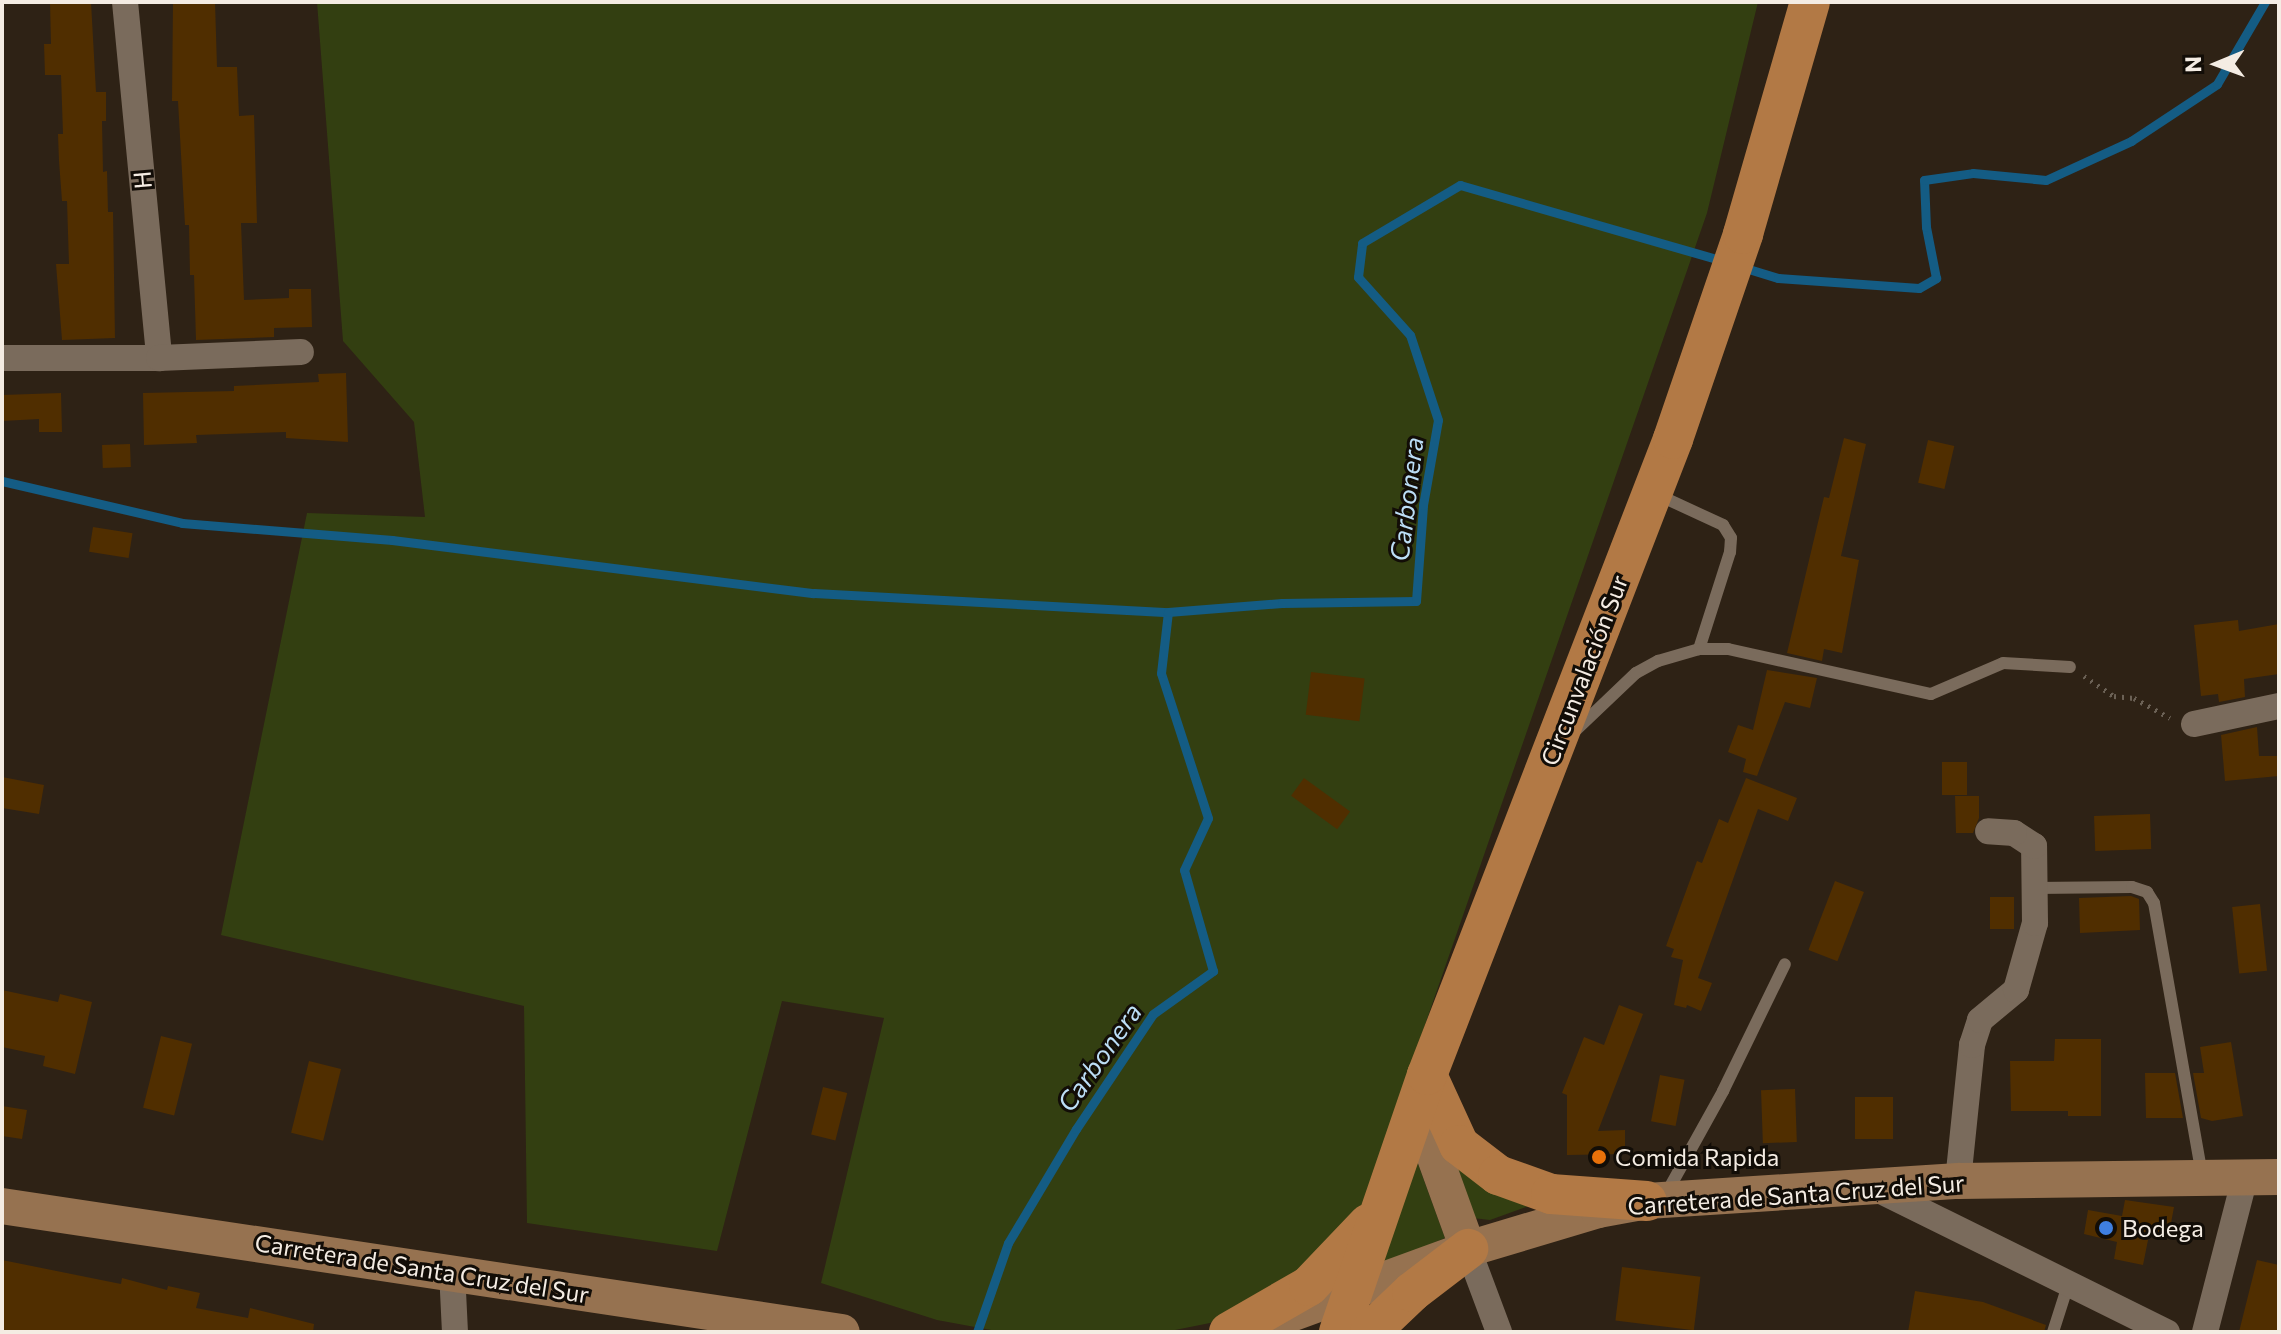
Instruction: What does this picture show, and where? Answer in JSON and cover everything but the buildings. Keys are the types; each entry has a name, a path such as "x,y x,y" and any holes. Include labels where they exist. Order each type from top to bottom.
{"main road":[{"name":"Circunvalación Sur","path":"1339,1332 1421,1090 1653,492 1743,234 1810,2"},
{"path":"1421,1090 1459,1145 1498,1175 1551,1194 1655,1200"},
{"path":"1370,1332 1412,1292 1468,1249 1421,1090"},
{"name":"Carretera de Santa Cruz del Sur","path":"1238,1332 1351,1294 1468,1249 1598,1210 1655,1200 1958,1181 2262,1177"},
{"name":"Carretera de Santa Cruz del Sur","path":"2,1206 452,1271 728,1324 842,1332"},
{"path":"1229,1332 1309,1286 1378,1212"}],"street":[{"name":"H","path":"125,2 159,358"},
{"path":"2,358 159,358 301,352"},
{"path":"2194,724 2279,706"},
{"path":"1958,1181 1972,1045 1980,1020 2016,990 2035,923 2034,846 2014,833 1988,831"},
{"path":"2205,1332 2262,1177"},
{"path":"1873,1187 2167,1332"},
{"path":"1468,1249 1499,1332"},
{"path":"452,1271 455,1332"}],"lane":[{"path":"1653,492 1723,525 1731,538 1730,552 1699,649"},
{"path":"1551,754 1636,673 1658,661 1699,649 1728,649 1931,694 2003,663 2070,667"},
{"path":"2035,888 2132,887 2147,892 2154,903 2203,1178"},
{"path":"1655,1200 1723,1091 1785,964"},
{"path":"2053,1332 2069,1282"}],"path":[{"path":"2070,667 2114,696 2134,698 2152,711 2194,724"}],"green space":[{"path":"317,2 1758,2 1707,213 1361,1209 1286,1282 1210,1323 1165,1332 1002,1332 937,1320 821,1283 884,1018 782,1001 717,1251 527,1223 524,1006 221,935 307,513 425,517 414,422 343,341"},
{"path":"1447,1148 1537,1203 1490,1220 1473,1218"},
{"path":"1417,1161 1445,1238 1381,1265"}],"waterway":[{"name":"Carbonera","path":"1742,267 1778,278 1919,288 1936,278 1926,227 1924,180 1973,173 2046,180 2131,141 2217,84 2265,2"},
{"name":"Carbonera","path":"977,1332 1008,1243 1076,1129 1153,1014 1213,971 1184,870 1208,818 1161,673 1168,612 1282,603 1416,601 1423,505 1438,420 1410,335 1358,277 1362,243 1460,185 1724,261"},
{"path":"2,481 182,523 392,540 814,593 1168,612"}],"place":[{"name":"Comida Rapida","path":"1599,1157"},
{"name":"Bodega","path":"2106,1228"}]}
